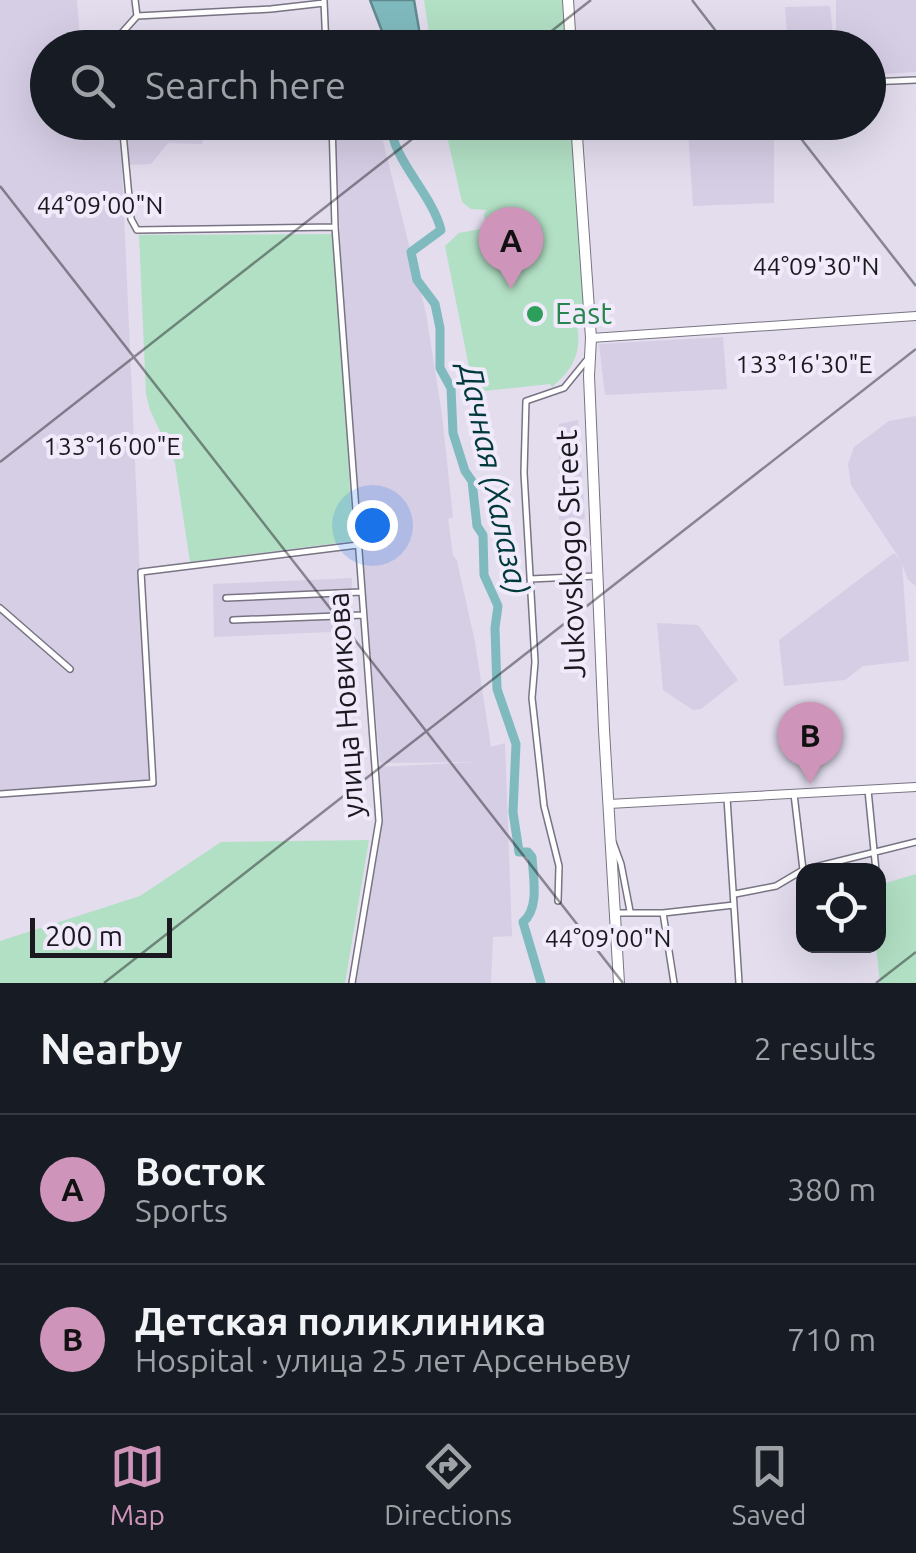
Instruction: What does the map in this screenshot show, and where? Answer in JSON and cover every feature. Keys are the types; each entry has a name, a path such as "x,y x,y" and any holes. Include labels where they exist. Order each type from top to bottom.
{"main road":[{"path":"568,0 570,30"},
{"name":"Jukovskogo Street","path":"577,140 591,338 588,376 619,983"},
{"path":"591,338 916,316"},
{"path":"609,804 916,787"}],"street":[{"path":"135,0 137,16"},
{"path":"124,30 137,16 271,10 324,2 325,30"},
{"path":"886,81 916,80"},
{"path":"124,140 131,219 137,230 335,227"},
{"name":"улица Новикова","path":"333,140 335,227 379,821 352,983"},
{"path":"558,901 558,866 538,761 524,473 526,401 564,388 590,354"},
{"path":"0,794 152,783 141,572 358,545"},
{"path":"530,579 597,576"},
{"path":"226,598 362,592"},
{"path":"0,608 70,670"},
{"path":"233,620 363,614"},
{"path":"868,790 875,863"},
{"path":"794,794 802,863"},
{"path":"727,798 739,983"},
{"path":"611,839 622,864 630,912"},
{"path":"831,863 916,842"},
{"path":"734,894 776,886 796,874"},
{"path":"614,913 734,906"},
{"path":"663,913 674,983"}],"shaded area":[{"path":"0,0 77,0 79,30 30,30 30,140 121,140 149,780 0,790"},
{"path":"370,0 414,0 419,30 382,30"},
{"path":"424,0 564,0 566,30 428,30"},
{"path":"836,0 916,0 916,72 886,74 886,30 836,30"},
{"path":"830,6 832,30 787,30 785,7"},
{"path":"127,140 203,140 202,144 168,143 151,164 129,165"},
{"path":"335,140 383,140 426,313 442,415 453,555 475,642 491,747 505,743 512,936 493,937 491,983 353,983 380,822 377,767 479,762 380,763 350,433"},
{"path":"448,140 573,140 585,323 577,326 574,360 552,387 550,384 474,392 445,246 459,233 486,228 487,210 471,209 462,202"},
{"path":"689,140 774,140 774,203 693,206"},
{"path":"335,234 353,541 190,562 175,463 146,394 139,235"},
{"path":"723,337 727,389 605,395 599,344"},
{"path":"916,416 916,586 908,580 902,564 909,661 863,666 845,680 784,686 779,640 894,553 901,561 851,485 848,464 854,447 889,421"},
{"path":"578,420 585,519 559,520 559,424"},
{"path":"352,578 352,631 214,637 213,584"},
{"path":"657,623 698,625 738,680 701,709 693,710 663,690"},
{"path":"369,840 345,983 0,983 0,941 140,896 221,842"},
{"path":"916,874 916,983 880,983 877,953 886,953 886,883"}],"waterway":[{"name":"Дачная (Халаза)","path":"394,140 441,230 411,252 417,280 435,304 440,328 440,368 451,388 453,433 472,481 477,526 483,535 484,575 498,606 497,689 516,744 513,812 519,852 528,852 532,857 534,901 523,922 541,983"}],"place":[{"name":"Восток","path":"511,289"},
{"name":"East","path":"535,314"},
{"name":"Детская поликлиника","path":"810,784"}]}
